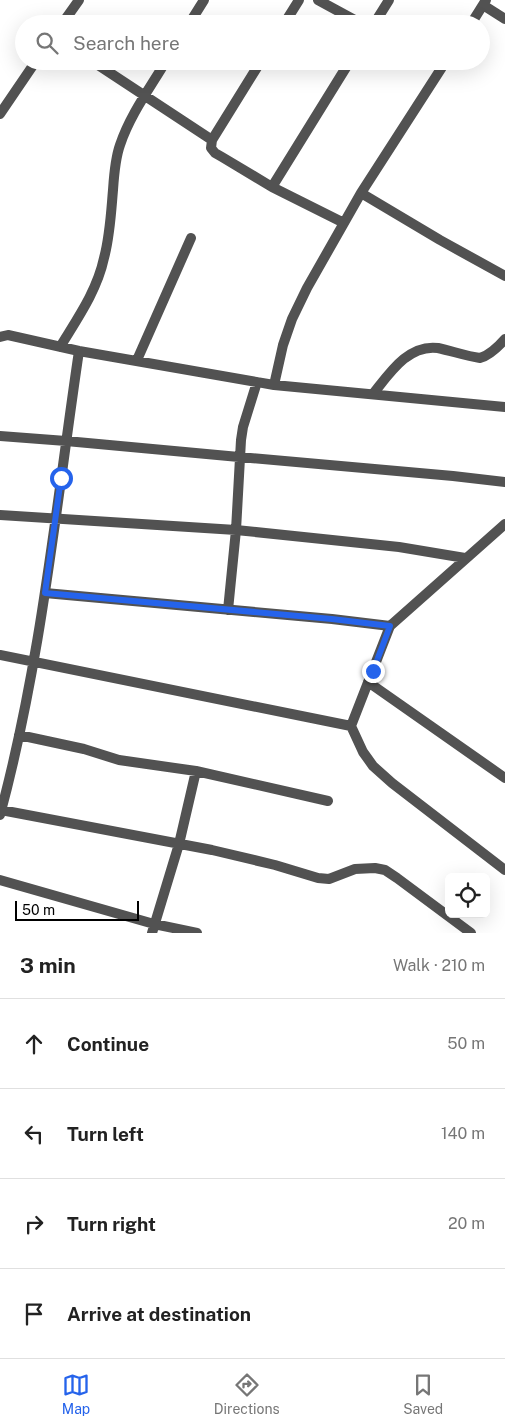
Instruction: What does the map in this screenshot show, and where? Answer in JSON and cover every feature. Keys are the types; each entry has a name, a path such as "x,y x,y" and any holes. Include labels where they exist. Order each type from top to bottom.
{"street":[{"path":"68,15 79,0"},
{"path":"195,15 204,0"},
{"path":"290,15 299,0"},
{"path":"318,0 346,15"},
{"path":"379,15 388,0"},
{"path":"477,15 485,3 505,19"},
{"path":"0,114 30,70"},
{"path":"106,70 212,140"},
{"path":"60,347 98,281 111,216 115,165 119,146 136,110 160,70"},
{"path":"255,70 212,140 211,148 216,153 272,186 344,223"},
{"path":"272,186 344,70"},
{"path":"274,385 283,345 292,319 307,288 361,193 441,70"},
{"path":"361,193 505,276"},
{"path":"137,360 191,238"},
{"path":"3,334 79,351 274,385 505,406"},
{"path":"373,394 405,357 416,352 426,348 437,348 480,358 485,357 505,340"},
{"path":"79,351 34,661 19,735 4,784 1,812 236,855 318,878 329,879 355,869 375,868 385,870 470,933"},
{"path":"228,610 236,530 239,458 243,428 257,382"},
{"path":"0,436 462,476 505,482"},
{"path":"0,515 236,530 399,547 465,558"},
{"path":"503,531 465,558 390,626 351,726 363,752 373,766 392,783 505,870"},
{"path":"45,593 390,626"},
{"path":"0,655 351,726"},
{"path":"368,682 505,778"},
{"path":"19,735 84,748 119,760 196,771 328,801"},
{"path":"153,928 179,844 196,771"},
{"path":"0,880 153,928 197,933"}],"route":[{"path":"61,478 45,593 390,626 373,671"}]}
